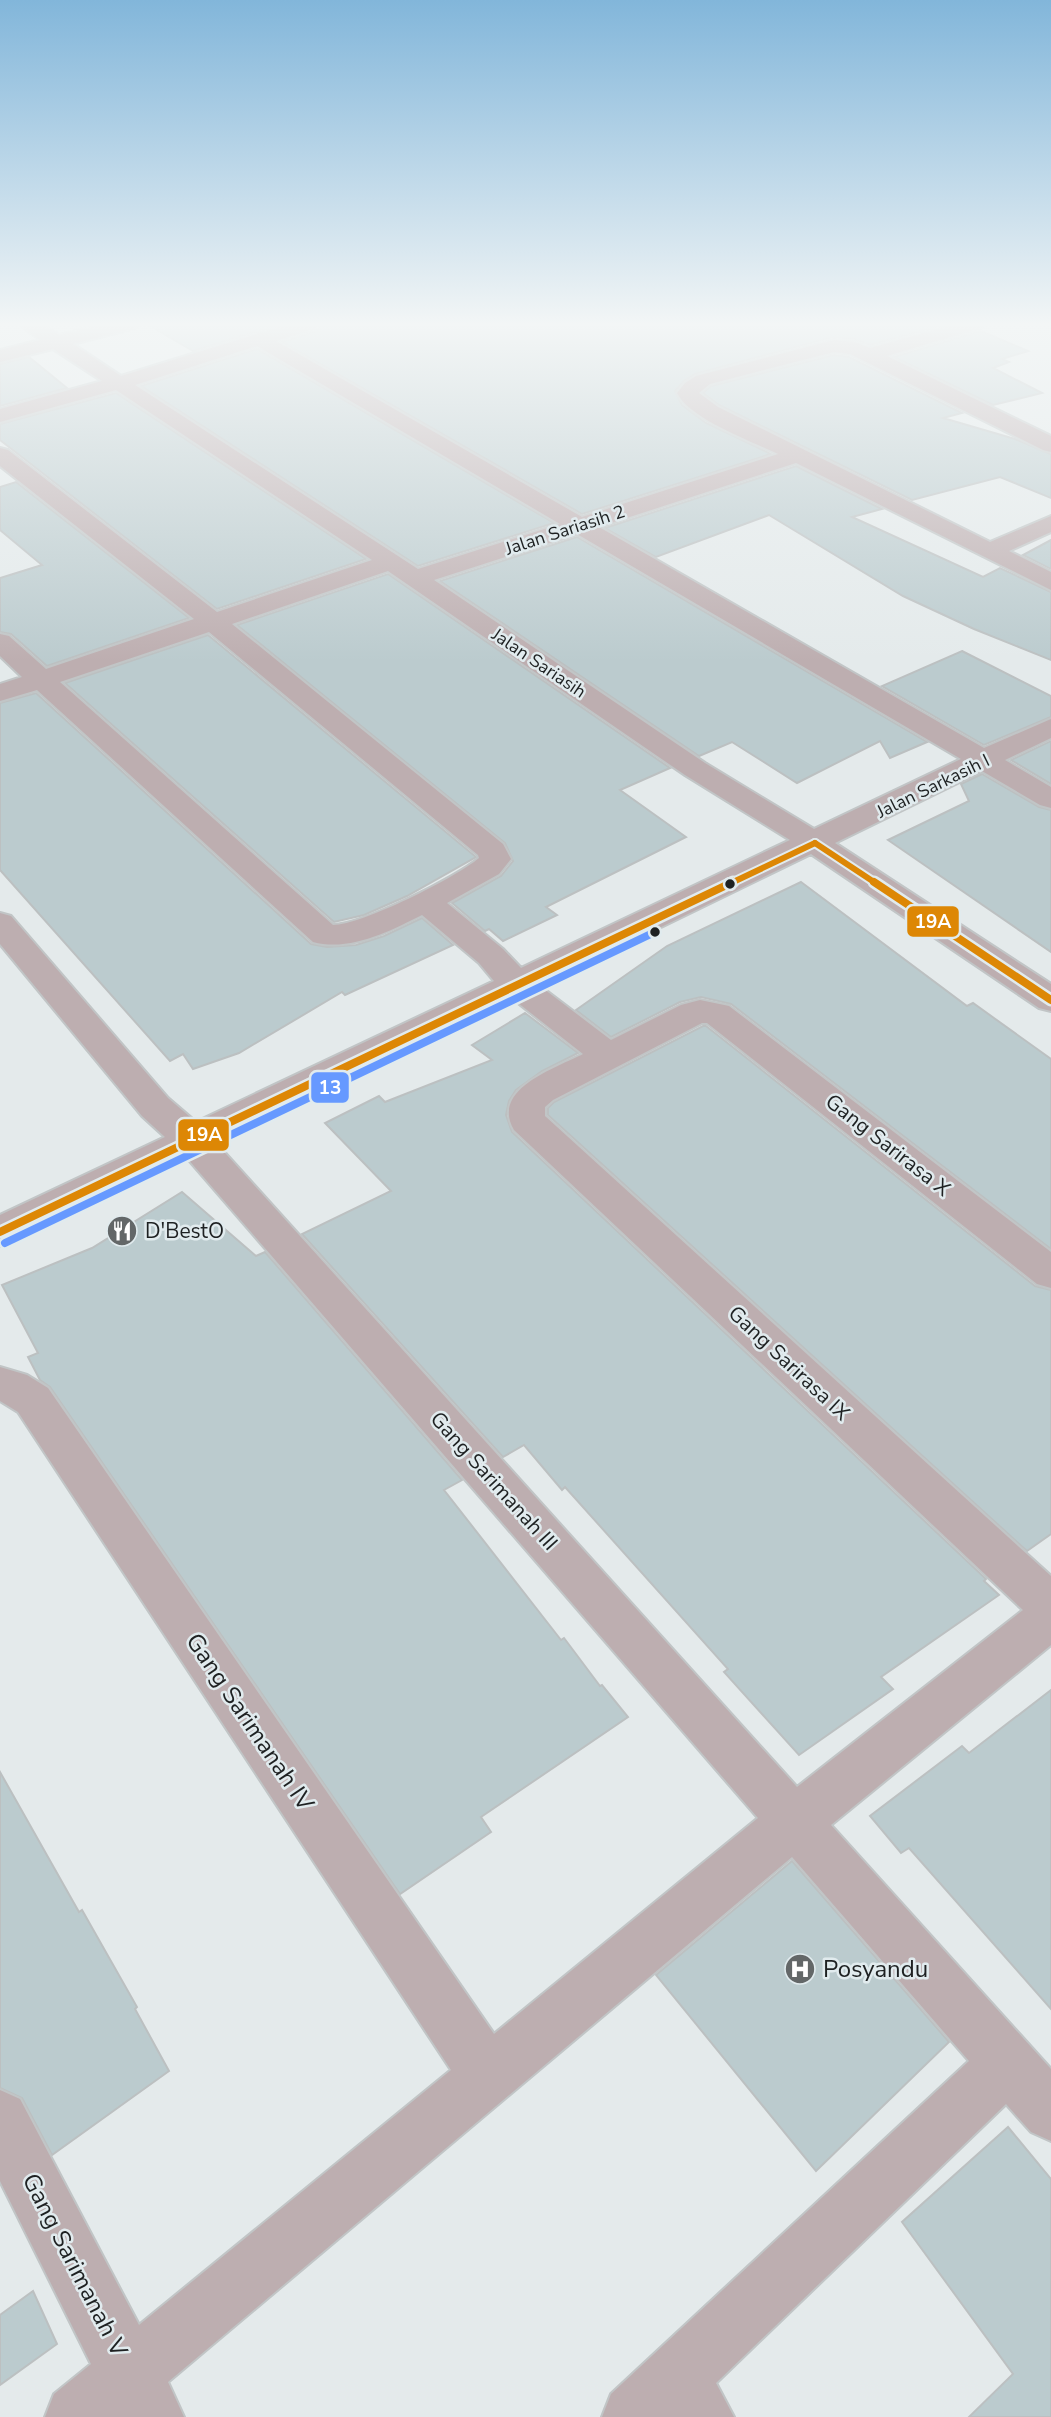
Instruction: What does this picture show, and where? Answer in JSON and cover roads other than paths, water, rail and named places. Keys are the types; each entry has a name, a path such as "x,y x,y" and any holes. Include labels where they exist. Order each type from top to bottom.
{"street":[{"name":"Jalan Sariasih","path":"201,437 403,570 695,769 815,843 1051,1000"},
{"path":"428,437 1051,799"},
{"path":"758,437 1051,582"},
{"path":"0,455 211,620 495,855 494,862 426,902 343,935 330,936 320,932 0,642"},
{"name":"Jalan Sariasih 2","path":"0,693 211,620 582,525 796,456"},
{"path":"990,551 1051,523"},
{"name":"Jalan Sarkasih I","path":"0,1232 815,843 1051,727"},
{"path":"426,902 491,957 517,985 610,1057"},
{"name":"Gang Sarimanah III","path":"0,923 155,1107 192,1140 1051,2112"},
{"name":"Gang Sarirasa X","path":"610,1057 693,1013 708,1012 725,1017 1051,1273"},
{"name":"Gang Sarirasa IX","path":"610,1057 531,1098 525,1113 527,1121 1051,1606"},
{"name":"Gang Sarimanah IV","path":"0,1384 12,1387 33,1400 488,2075"},
{"path":"77,2417 142,2395 488,2075 795,1821 1051,1616"},
{"path":"671,2405 1008,2063"},
{"name":"Gang Sarimanah V","path":"0,2119 142,2395"}],"place":[{"name":"D'BestO","path":"122,1231"},
{"name":"Posyandu","path":"800,1969"}]}
